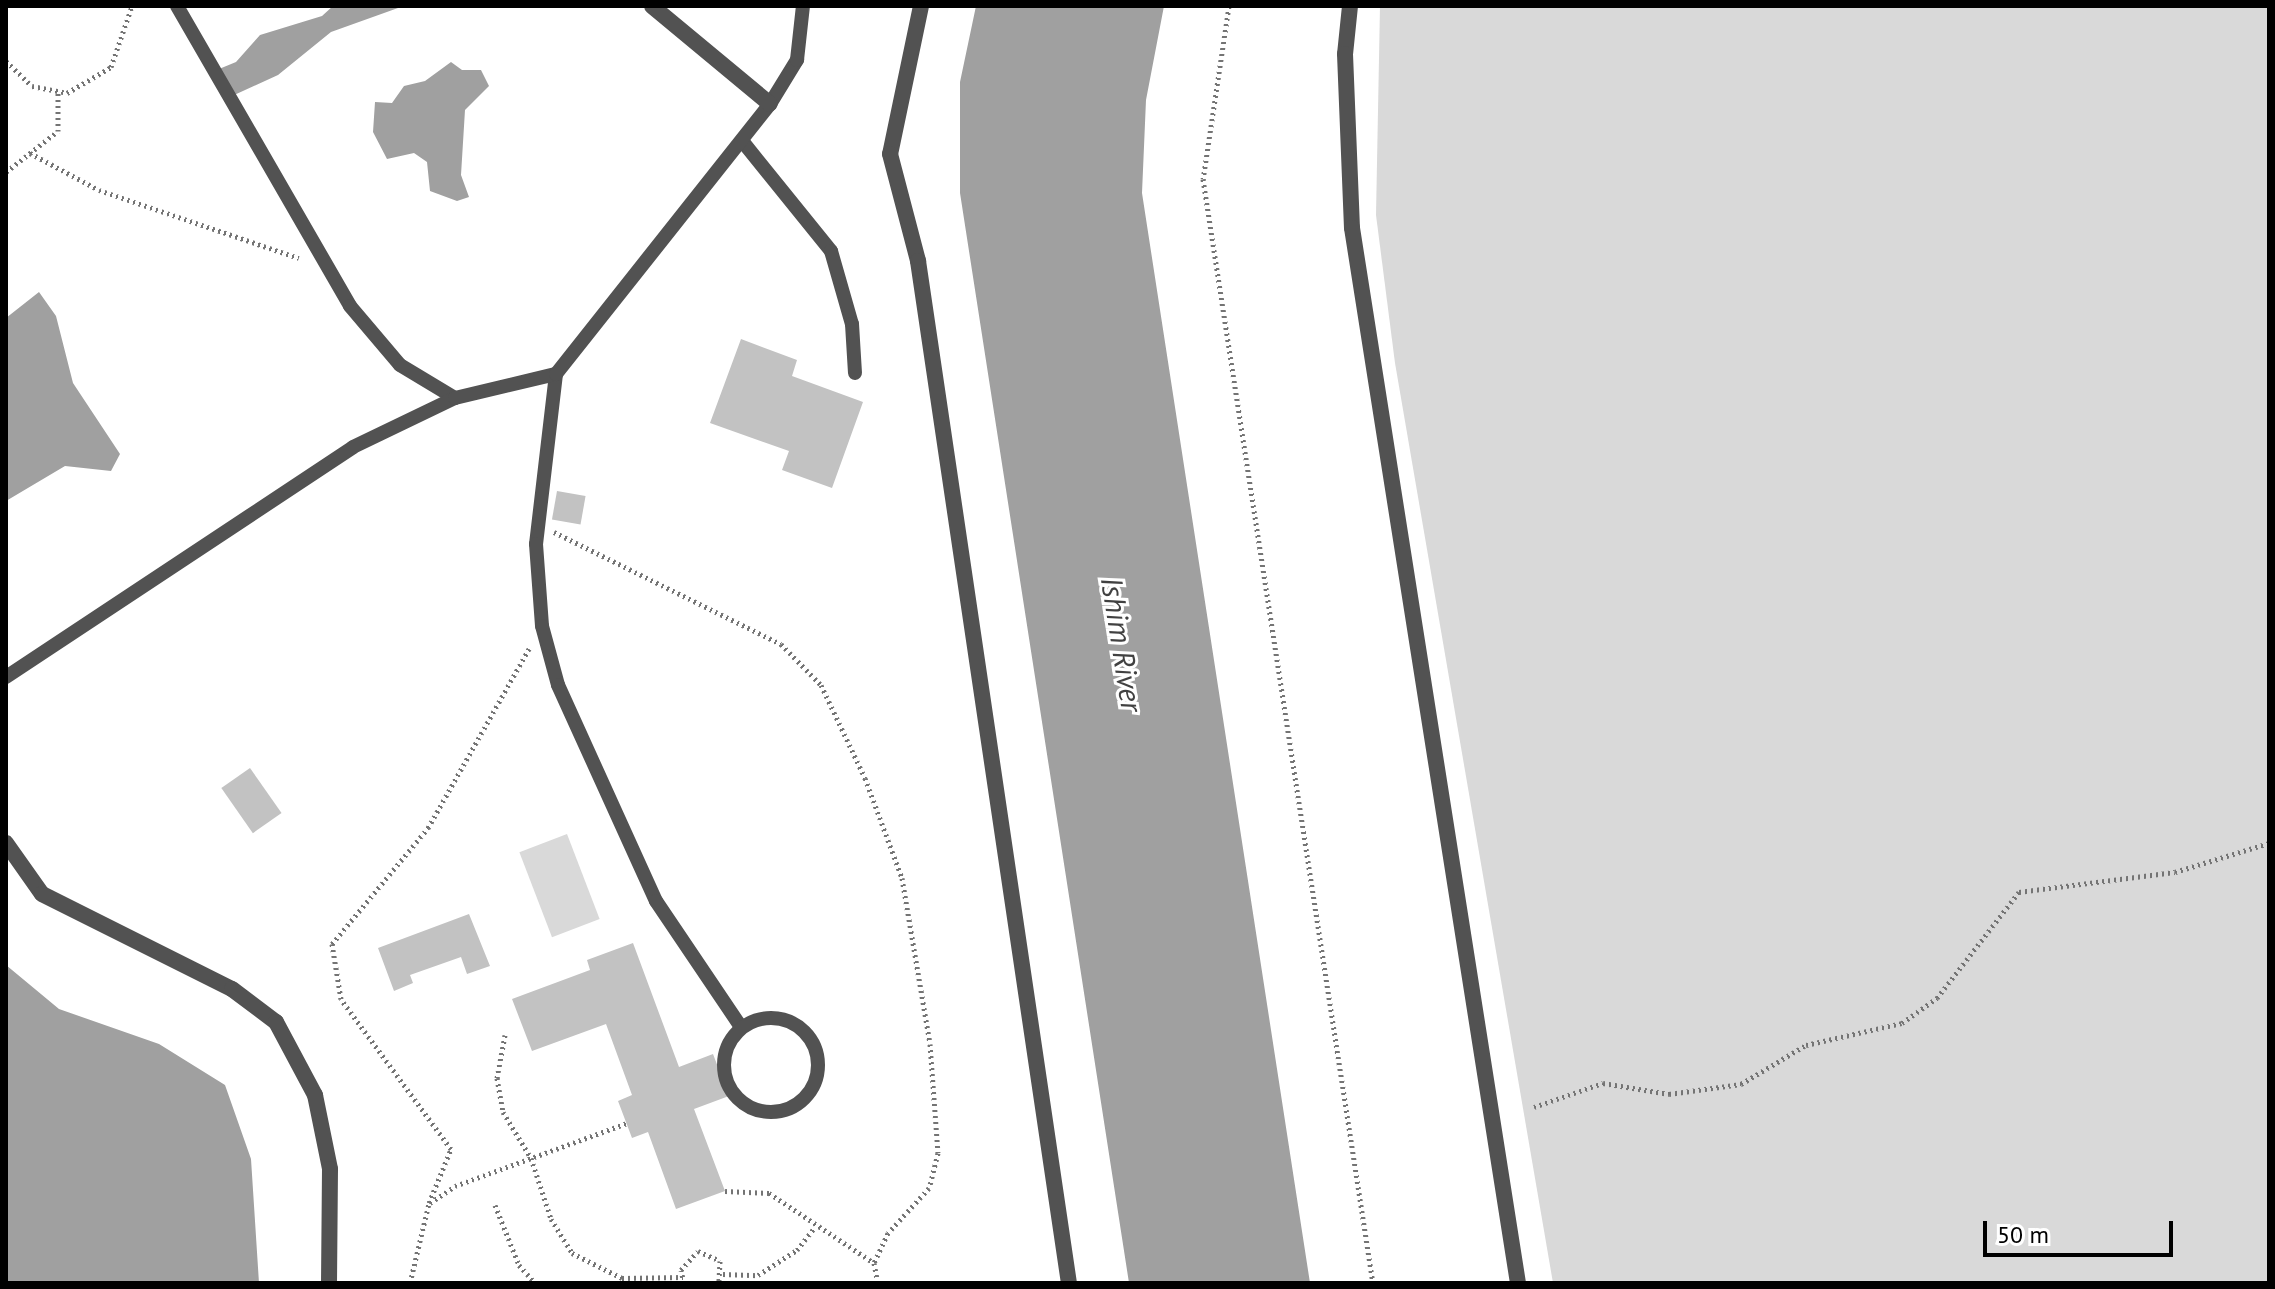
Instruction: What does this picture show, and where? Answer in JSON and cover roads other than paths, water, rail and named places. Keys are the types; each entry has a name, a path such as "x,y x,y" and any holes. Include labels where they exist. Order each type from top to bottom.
{"street":[{"path":"652,6 770,104"},
{"path":"921,6 890,154 918,261 1069,1283"},
{"path":"1350,6 1345,54 1352,228 1518,1283"},
{"path":"6,843 42,894 232,989 276,1022 315,1095 330,1169 329,1283"}],"lane":[{"path":"177,6 350,306 400,365 455,398"},
{"path":"741,1027 656,901 558,685 542,626 538,525 556,374 743,142 770,104 797,60 803,6"},
{"path":"743,142 831,251 852,324 855,373"},
{"path":"6,677 353,447 455,398 556,374"},
{"path":"766,1016 793,1022 813,1041 819,1067 810,1093 789,1109 762,1112 738,1100 724,1076 725,1049 741,1027 766,1016"}],"water":[{"path":"333,6 398,8 331,32 278,75 232,96 219,69 236,62 260,35 322,16"},
{"name":"Ishim River","path":"976,6 1164,6 1146,100 1142,193 1310,1283 1129,1283 960,193 960,82"},
{"path":"451,62 462,70 481,70 489,86 465,110 461,175 469,197 457,201 430,191 427,162 414,153 387,159 373,132 375,102 392,103 404,86 425,81"},
{"path":"39,292 56,316 73,383 120,454 111,471 65,466 6,501 6,318"},
{"path":"6,965 59,1009 159,1044 225,1085 251,1159 259,1283 6,1283"}]}
